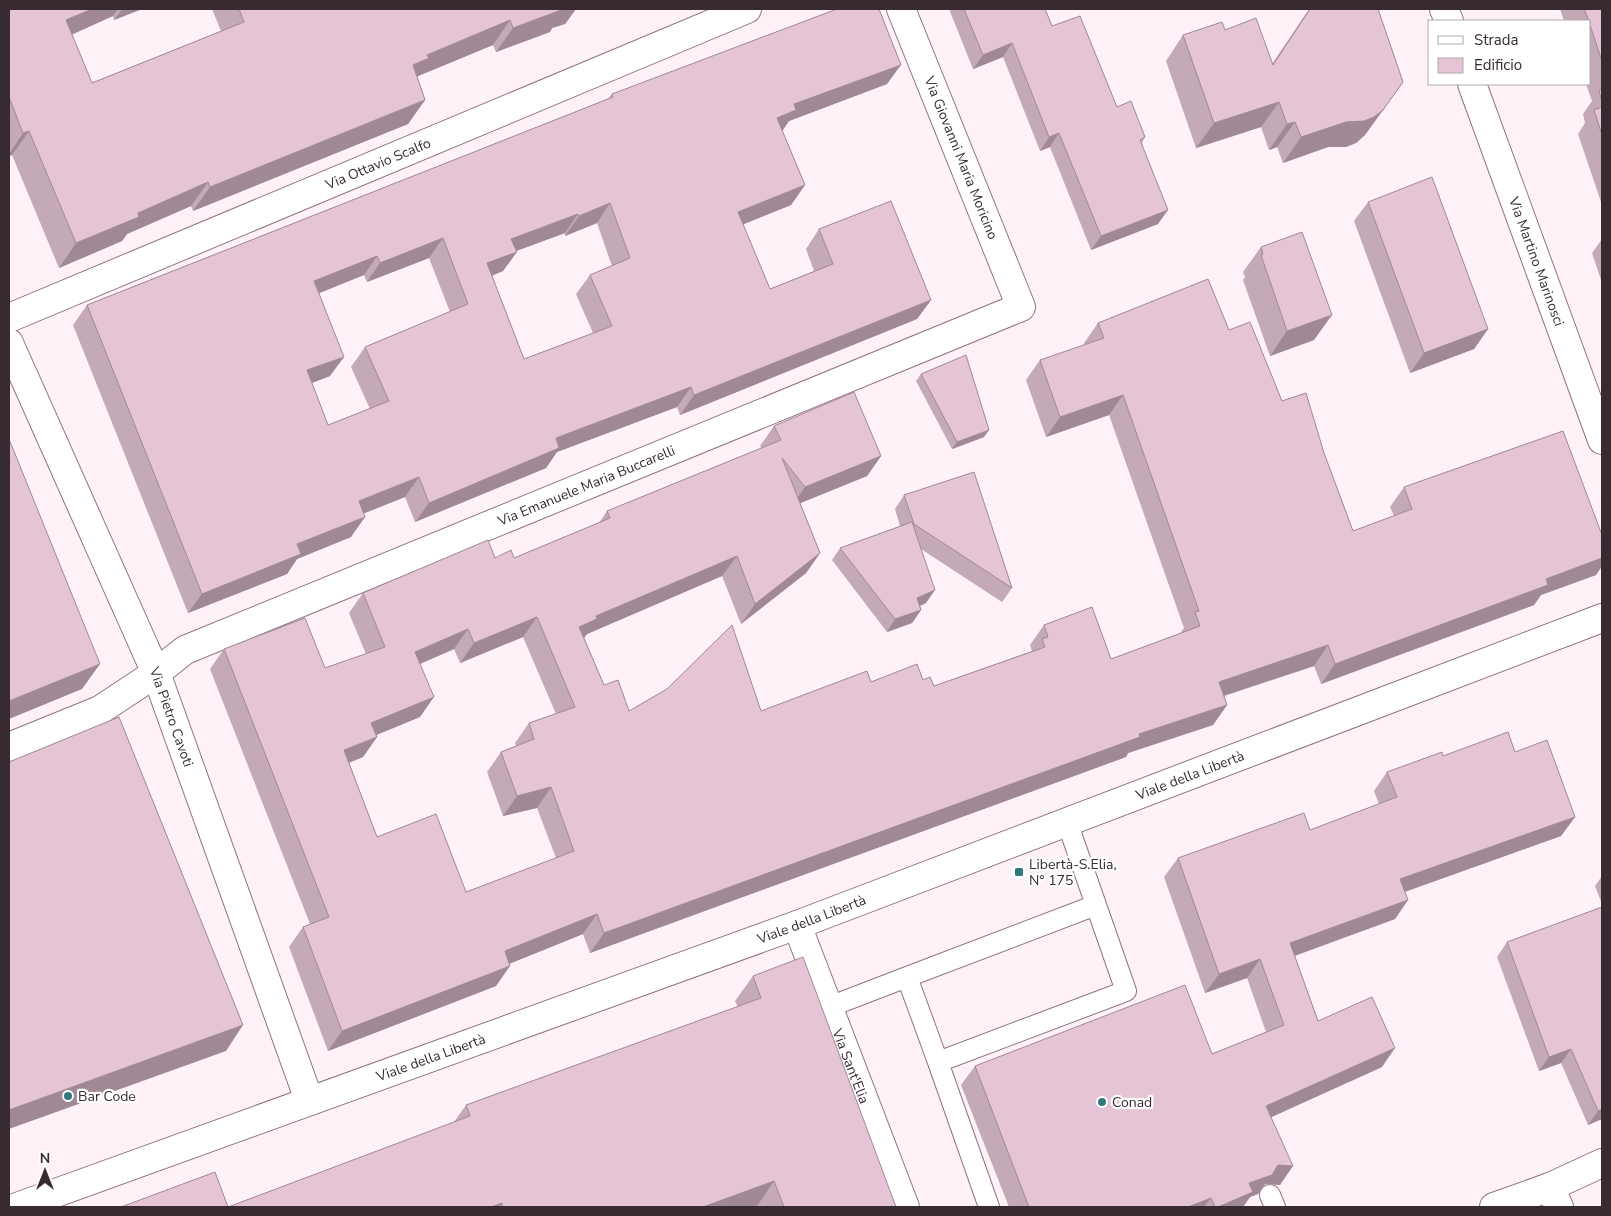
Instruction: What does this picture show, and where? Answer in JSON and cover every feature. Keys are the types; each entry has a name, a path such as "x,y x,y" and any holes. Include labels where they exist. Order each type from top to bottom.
{"street":[{"name":"Via Ottavio Scalfo","path":"9,318 747,9"},
{"name":"Via Giovanni Maria Moricino","path":"901,9 1021,307"},
{"name":"Via Martino Marinosci","path":"1472,85 1602,440"},
{"name":"Via Emanuele Maria Buccarelli","path":"9,747 100,710 156,673 185,650 1021,307"},
{"name":"Via Pietro Cavoti","path":"9,342 156,673 309,1100"},
{"name":"Viale della Libertà","path":"17,1207 797,925 1602,618"},
{"name":"Via Sant'Elia","path":"797,925 905,1207"},
{"path":"1494,1207 1554,1197 1602,1163"}],"lane":[{"path":"938,1062 1126,991 1067,822"},
{"path":"828,1007 1096,905"},
{"path":"907,977 989,1207"}],"building":[{"path":"9,9 92,9 66,20 92,83 244,22 239,9 564,9 513,28 510,20 427,55 429,58 413,65 425,100 210,187 208,182 138,213 139,217 76,243 29,131 23,133 9,97"},
{"path":"837,9 879,9 901,65 794,104 796,110 777,118 805,185 738,212 770,289 833,264 819,229 891,201 931,300 694,395 691,387 556,438 559,448 429,503 419,477 359,501 365,517 297,544 301,554 202,594 87,305 613,97 612,94","holes":["610,203 630,258 590,275 612,326 524,359 487,263 517,252 511,239 578,214 579,216","443,238 468,304 365,347 389,401 328,425 307,370 344,357 314,281 377,256 380,263"]},
{"path":"964,9 1045,9 1052,26 1080,16 1117,107 1131,101 1145,137 1140,140 1168,210 1101,236 1059,133 1049,137 1012,43 983,55"},
{"path":"1310,9 1378,9 1403,82 1383,110 1374,117 1364,121 1346,122 1301,137 1295,122 1287,124 1279,102 1214,123 1183,35 1222,22 1225,30 1256,18 1273,65"},
{"path":"1584,9 1602,9 1602,61 1591,28 1591,20 1589,20"},
{"path":"1602,89 1602,101 1599,91"},
{"path":"1602,107 1602,135 1594,110"},
{"path":"1432,177 1488,329 1424,353 1368,202"},
{"path":"1302,232 1332,315 1287,331 1261,255 1263,254 1261,247"},
{"path":"1208,279 1229,330 1250,322 1282,401 1306,393 1324,453 1353,531 1412,509 1404,487 1563,431 1602,535 1602,558 1546,579 1548,585 1335,664 1328,645 1219,682 1227,705 1139,734 1140,737 604,933 597,914 505,951 510,966 342,1031 303,927 329,917 224,649 305,618 325,668 385,647 363,593 488,540 495,558 511,550 514,558 610,518 607,511 781,440 774,426 854,392 881,456 805,487 782,458 820,553 755,604 737,556 596,616 597,619 579,627 604,685 618,680 629,711 667,689 732,625 761,711 867,671 871,682 917,664 923,680 930,677 934,686 1045,647 1042,639 1048,637 1044,625 1092,607 1111,659 1200,626 1195,612 1199,611 1123,395 1060,417 1040,360 1104,338 1098,323","holes":["537,617 575,707 529,723 534,739 501,752 517,796 551,787 574,851 466,892 436,814 377,837 344,750 377,737 371,723 434,697 415,652 468,629 474,643"]},
{"path":"966,355 989,430 957,442 921,374"},
{"path":"9,439 100,664 9,701"},
{"path":"974,472 1012,588 914,524 904,495"},
{"path":"912,522 935,590 917,598 921,610 895,619 840,548"},
{"path":"119,717 243,1025 9,1110 9,762"},
{"path":"1508,732 1515,752 1547,740 1575,817 1400,879 1408,900 1290,943 1318,1021 1372,997 1395,1048 1266,1106 1293,1166 1278,1165 1272,1175 1249,1183 1253,1192 1218,1207 1215,1207 1211,1198 1188,1207 1029,1207 975,1066 1185,985 1212,1054 1284,1025 1260,959 1219,974 1178,858 1304,813 1310,830 1397,797 1387,772 1442,752 1443,756"},
{"path":"1602,907 1602,1109 1598,1111 1571,1049 1549,1057 1507,942"},
{"path":"803,957 896,1207 784,1207 774,1181 703,1207 503,1207 502,1203 491,1207 228,1207 470,1116 466,1105 761,998 753,976"},
{"path":"215,1172 228,1207 121,1207"}],"place":[{"name":"Libertà-S.Elia, N° 175","path":"1019,872"},
{"name":"Bar Code","path":"68,1096"},
{"name":"Conad","path":"1102,1102"}]}
